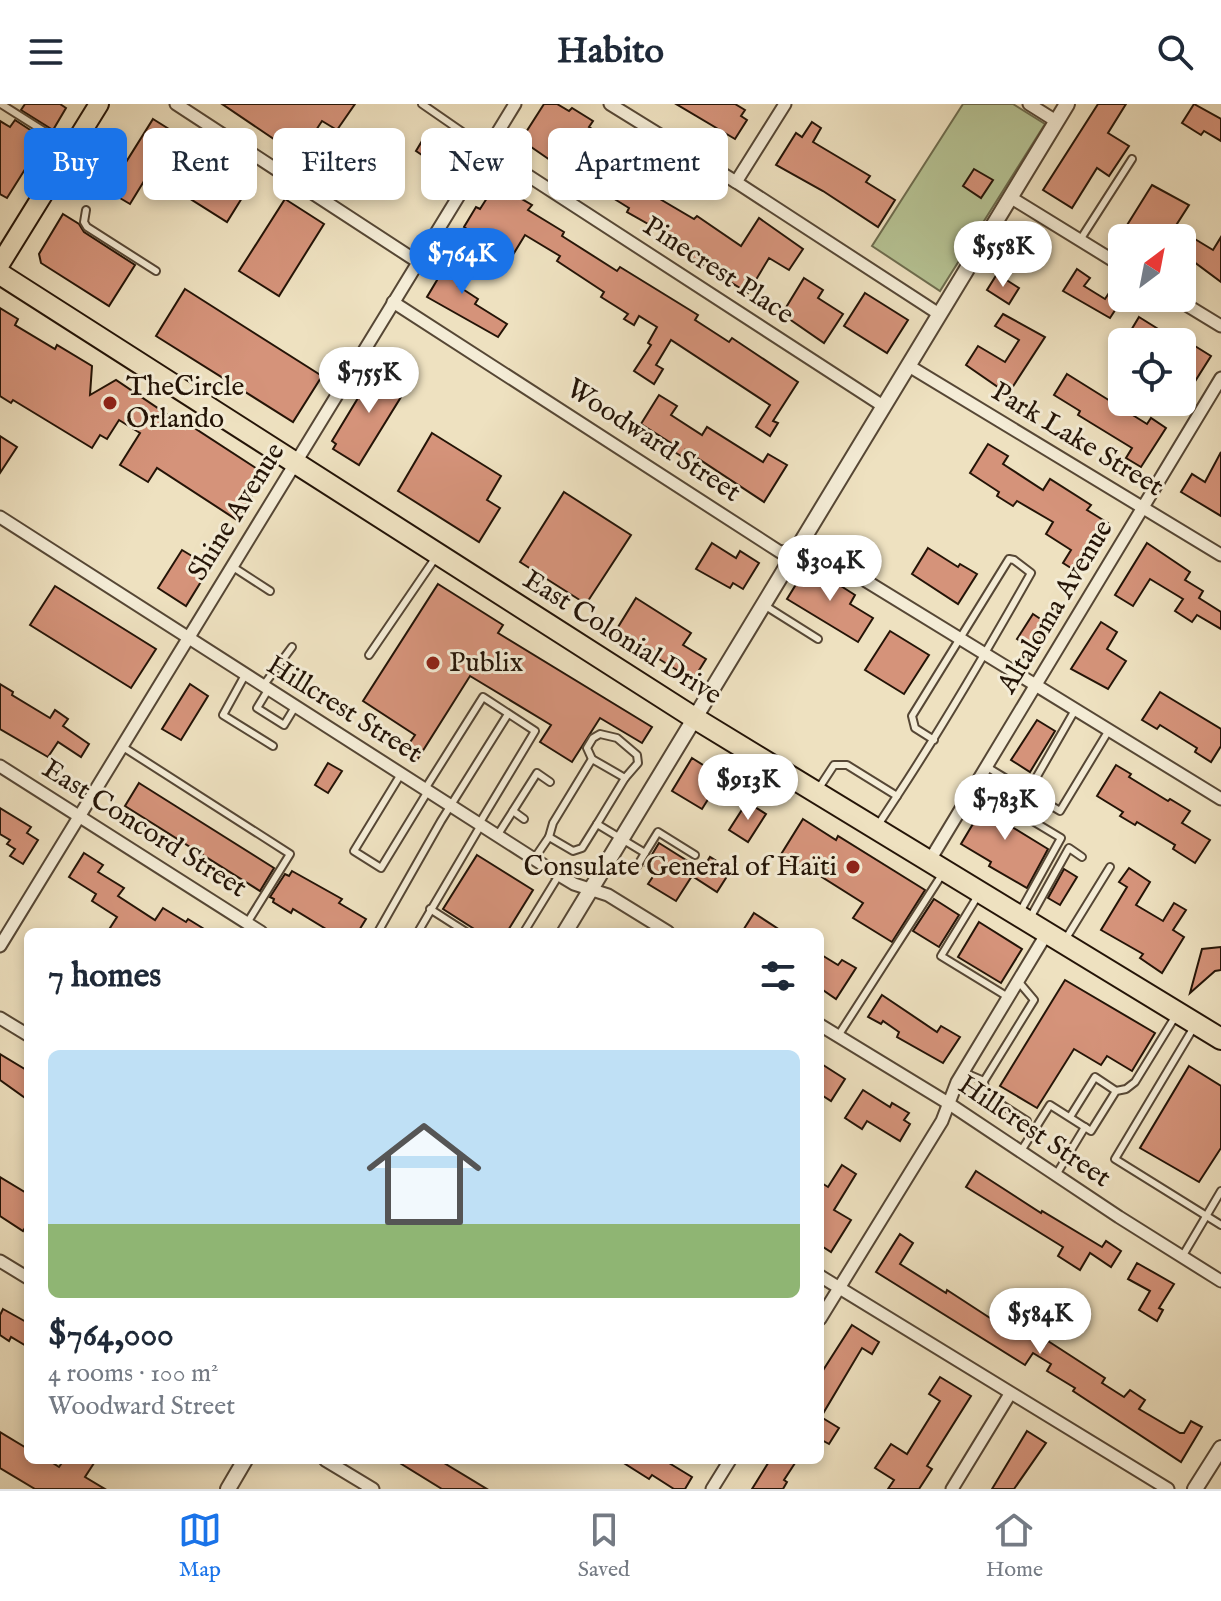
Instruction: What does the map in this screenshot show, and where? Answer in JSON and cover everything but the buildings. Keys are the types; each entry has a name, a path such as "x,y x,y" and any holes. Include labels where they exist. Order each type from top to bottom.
{"highway":[{"name":"East Colonial Drive","path":"0,274 696,719 1221,1039"}],"main road":[{"path":"85,128 99,104"},
{"path":"0,264 40,200"}],"street":[{"path":"176,104 418,262"},
{"name":"Shine Avenue","path":"500,128 515,104"},
{"path":"610,104 939,314"},
{"path":"736,182 785,104"},
{"path":"1029,104 1056,121"},
{"path":"567,928 1067,104"},
{"name":"Pinecrest Place","path":"532,178 883,406"},
{"path":"1010,197 1108,257"},
{"name":"Shine Avenue","path":"0,946 456,200"},
{"name":"Woodward Street","path":"393,302 780,552 814,549 1221,799"},
{"path":"1196,311 1221,326"},
{"name":"Park Lake Street","path":"909,366 1221,555"},
{"name":"Altaloma Avenue","path":"937,865 987,767 1221,378"},
{"name":"Hillcrest Street","path":"0,517 559,875 608,895 662,928"},
{"name":"East Concord Street","path":"0,766 255,928"},
{"path":"824,1313 942,1121 963,1072 1008,997 1055,938"},
{"path":"0,1018 24,1033"},
{"name":"Hillcrest Street","path":"824,1027 948,1103 1221,1281"},
{"path":"0,1261 24,1276"},
{"path":"824,1278 1168,1489"},
{"path":"952,1489 1010,1394"},
{"path":"1195,1489 1221,1448"},
{"path":"228,1489 243,1464"},
{"path":"332,1464 373,1489"},
{"path":"712,1489 724,1464"}],"lane":[{"path":"1,104 39,128"},
{"path":"422,104 457,128"},
{"path":"1080,240 1132,159"},
{"path":"86,210 84,222 87,227 156,271"},
{"path":"369,655 438,554"},
{"path":"877,828 934,740 1031,573 1014,560 1009,559 912,716 915,728 934,740"},
{"path":"232,566 270,591"},
{"path":"764,605 818,639"},
{"path":"292,647 257,708 284,725 295,707"},
{"path":"245,675 223,715 273,746"},
{"path":"401,774 354,851 381,868 483,697 535,731 420,928"},
{"path":"1028,792 1075,710"},
{"path":"380,928 508,714"},
{"path":"987,767 1060,811 1109,730"},
{"path":"549,837 573,851 582,848 625,778 638,763 637,755 617,738 600,734 593,738 587,748 592,759 625,778"},
{"path":"121,746 290,854 247,923"},
{"path":"534,859 592,759"},
{"path":"816,792 834,765 847,765 897,796"},
{"path":"497,836 537,773 550,782"},
{"path":"513,811 524,819"},
{"path":"1023,918 1061,838 1031,820"},
{"path":"597,824 645,853"},
{"path":"636,868 658,832 695,855"},
{"path":"1023,918 1069,848 1082,857"},
{"path":"838,1036 937,865"},
{"path":"1055,938 1110,867"},
{"path":"526,928 559,875"},
{"path":"980,892 941,956 1008,997"},
{"path":"430,909 453,928"},
{"path":"1018,981 1034,1000 984,1081 985,1094 1027,1121"},
{"path":"1070,1117 1095,1077 1116,1091 1126,1089 1135,1082 1177,1012"},
{"path":"1196,1024 1115,1159 1221,1225"},
{"path":"963,1072 984,1081"},
{"path":"1021,1151 1050,1105 1091,1131 1116,1091"},
{"path":"1056,1175 1085,1127"},
{"path":"1182,1257 1221,1191"}],"green space":[{"path":"963,104 1013,104 1045,124 940,291 872,246"}],"place":[{"name":"TheCircle Orlando","path":"110,403"},
{"name":"Publix","path":"433,663"},
{"name":"Consulate General of Haïti","path":"853,867"}]}
